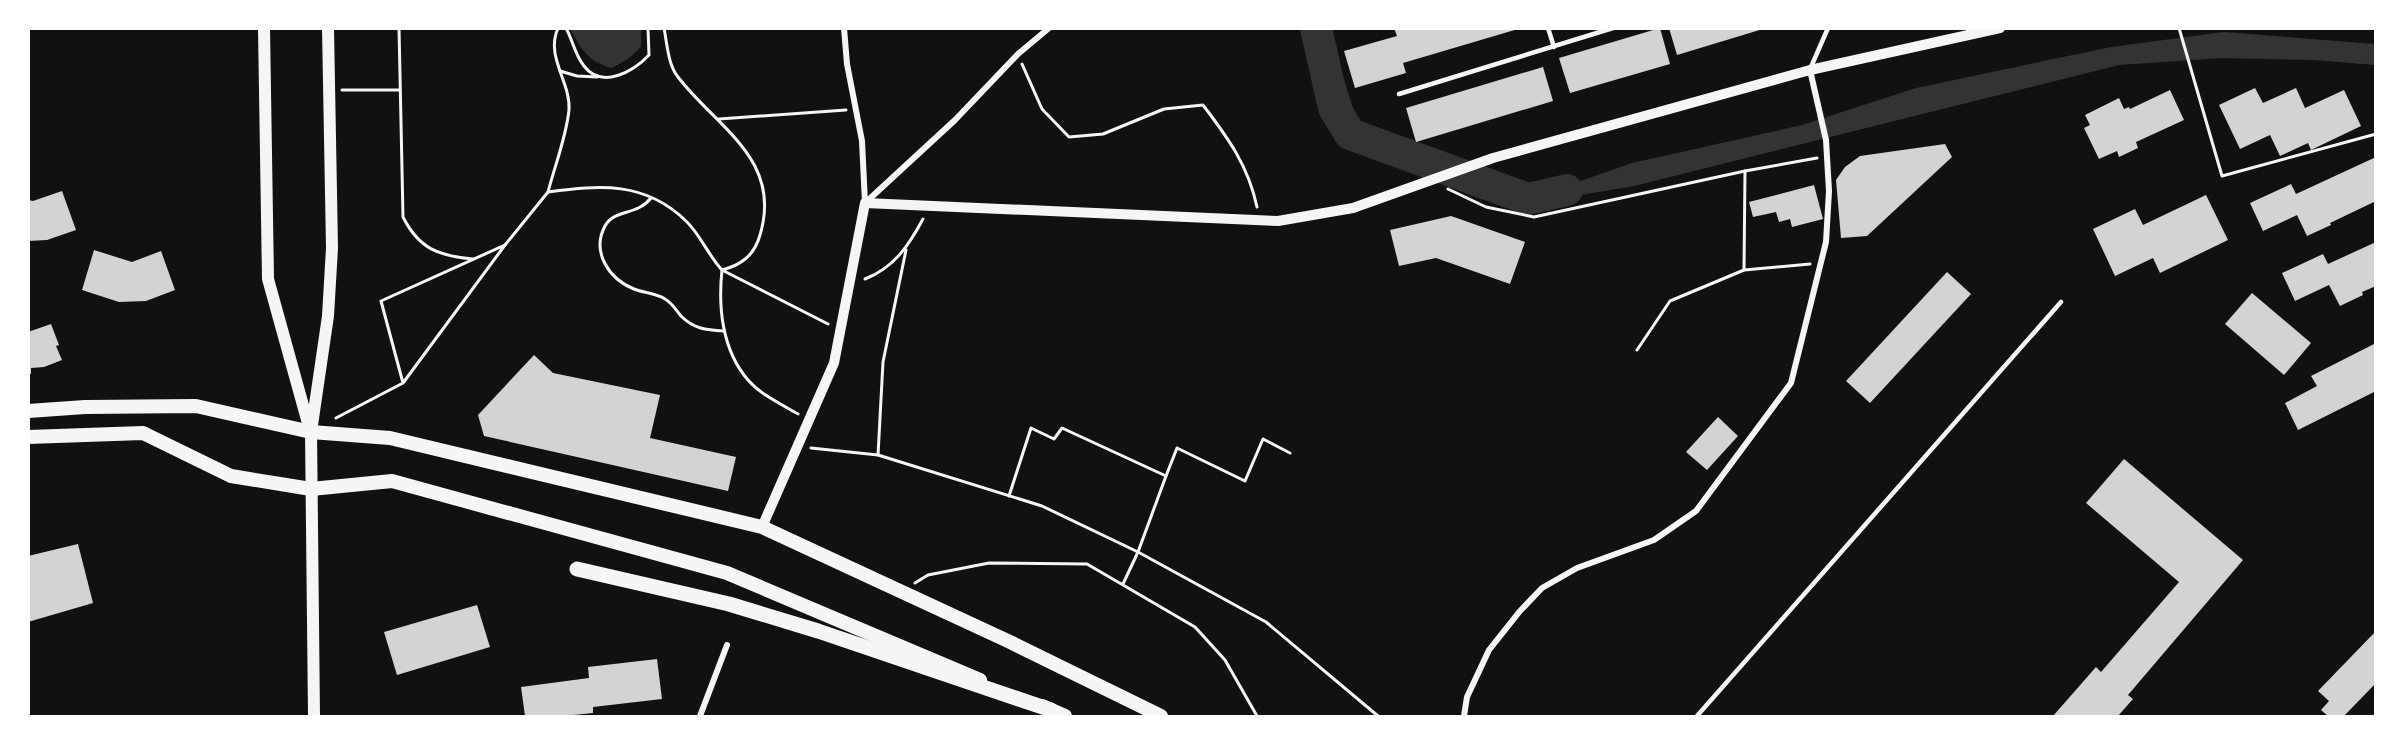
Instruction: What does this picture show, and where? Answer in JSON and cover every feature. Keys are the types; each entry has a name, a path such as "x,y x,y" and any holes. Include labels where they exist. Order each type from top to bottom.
{"highway":[{"path":"577,569 729,604 818,631 1058,713"}],"main road":[{"path":"264,28 268,279 311,432"},
{"path":"314,717 311,432 328,316 332,260 328,28"},
{"path":"28,411 85,407 196,406 311,432 390,438 762,527 1008,641 1161,717"},
{"path":"28,437 143,433 231,476 311,489 392,481 727,573 1058,713"}],"street":[{"path":"762,527 834,363 865,203 862,141 847,64 843,28"},
{"path":"865,203 955,120 1018,54 1049,28"},
{"path":"865,203 1278,221 1353,208 1493,158 1810,70 2000,28"},
{"path":"1464,717 1467,697 1489,650 1542,588 1577,568 1654,540 1696,511 1791,383 1826,242 1828,191 1826,140 1810,70"},
{"path":"700,717 727,645"}],"lane":[{"path":"1548,28 1554,47"},
{"path":"1399,93 1613,28"},
{"path":"1810,70 1828,28"},
{"path":"1697,717 2061,302"}],"path":[{"path":"399,28 403,217 411,232 425,246 447,256 475,259"},
{"path":"311,432 403,383 548,192 560,152 569,108 561,71 554,52 558,28"},
{"path":"566,28 577,55 586,69 598,77"},
{"path":"561,71 577,76 615,77 638,66 649,55 648,28"},
{"path":"664,28 676,76 701,105 719,119 743,145 762,180 764,224 759,239 751,253 738,266 722,270"},
{"path":"2179,28 2222,176 2376,134"},
{"path":"1018,54 1041,109 1069,137 1103,134 1164,108 1203,105 1233,144 1253,189 1260,221"},
{"path":"329,90 400,90"},
{"path":"719,119 856,109"},
{"path":"1429,180 1486,207 1534,218 1745,171 1827,156"},
{"path":"1744,270 1745,171"},
{"path":"548,192 595,186 631,189 666,205 688,222 709,256 722,270 840,330"},
{"path":"651,198 644,206 617,215 606,224 601,238 600,255 612,275 625,284 665,299 696,328 724,331"},
{"path":"878,455 883,362 906,250 930,206"},
{"path":"403,383 381,301 506,245"},
{"path":"849,285 878,274 906,250"},
{"path":"1637,350 1670,301 1744,270 1822,262"},
{"path":"722,270 720,315 732,353 747,380 766,396 809,420"},
{"path":"1009,496 1031,428 1054,439 1062,428 1166,476"},
{"path":"1123,584 1138,552 1177,448 1245,481 1263,440 1290,453"},
{"path":"797,447 878,455 1042,506 1138,552 1266,622 1378,717"},
{"path":"901,592 928,574 989,563 1087,564 1195,627 1225,660 1257,717"}],"shaded area":[{"path":"570,29 641,29 641,47 628,59 612,68 597,62 586,54"},
{"path":"1311,29 1328,29 1358,124 1450,159 1434,165 1403,164 1350,134 1331,94"},
{"path":"2224,32 2375,44 2375,65 2314,60 2222,58 2119,65 1634,186 1528,204 1458,187 1474,179 1529,199 1632,163 1802,125 1916,88 2111,47"}],"building":[{"path":"1394,28 1518,29 1403,63 1406,73 1355,88 1344,51 1397,36"},
{"path":"1660,28 1670,64 1570,93 1559,58"},
{"path":"1669,28 1763,28 1763,29 1677,55"},
{"path":"1543,67 1553,101 1416,142 1406,108"},
{"path":"2255,88 2263,103 2296,88 2305,108 2344,90 2361,126 2311,150 2308,143 2280,156 2270,135 2240,149 2219,105"},
{"path":"2170,90 2184,120 2136,142 2138,148 2119,157 2117,151 2099,159 2084,128 2090,125 2085,115 2119,98 2124,109 2129,107 2130,109"},
{"path":"1945,144 1952,157 1867,236 1841,238 1836,180 1845,167 1860,156"},
{"path":"2376,157 2376,201 2307,236 2297,215 2263,231 2250,203 2291,184 2296,194"},
{"path":"1814,185 1823,219 1792,227 1790,219 1779,222 1776,212 1753,217 1749,202"},
{"path":"62,191 76,230 47,240 28,241 28,200 33,201"},
{"path":"2206,195 2228,240 2160,273 2153,258 2115,276 2093,229 2135,209 2143,225"},
{"path":"1451,216 1525,242 1510,284 1436,258 1399,266 1390,230"},
{"path":"2376,242 2376,286 2340,306 2329,285 2295,301 2282,273 2323,254 2328,264"},
{"path":"94,250 132,262 161,251 175,290 146,301 119,302 82,290"},
{"path":"1947,272 1971,294 1870,403 1846,381"},
{"path":"2252,293 2311,343 2284,375 2225,324"},
{"path":"51,324 62,360 44,367 31,368 31,374 28,374 28,332"},
{"path":"2376,343 2376,391 2298,430 2285,403 2317,386 2311,376"},
{"path":"534,355 553,373 660,395 650,438 736,457 728,491 484,436 478,415"},
{"path":"1718,417 1738,436 1707,470 1686,452"},
{"path":"2124,459 2243,560 2128,695 2133,699 2118,716 2053,716 2096,667 2101,672 2179,582 2086,503"},
{"path":"78,544 93,603 28,622 28,556"},
{"path":"477,605 490,647 397,675 384,632"},
{"path":"2376,631 2376,683 2344,716 2328,716 2321,710 2329,701 2318,691"},
{"path":"657,659 662,699 593,707 593,713 525,716 521,687 589,678 588,667"}],"waterway":[{"path":"1316,28 1334,108 1350,134 1528,199 1567,190"}]}
